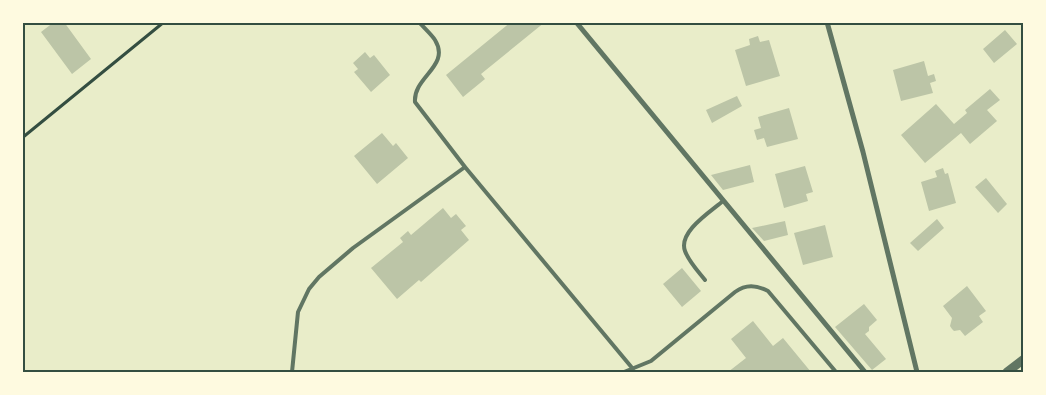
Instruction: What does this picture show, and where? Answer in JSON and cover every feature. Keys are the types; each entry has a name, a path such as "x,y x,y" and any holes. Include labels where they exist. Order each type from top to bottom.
{"street":[{"path":"576,22 865,372"},
{"path":"827,22 863,152 917,372"},
{"path":"1007,372 1024,359"}],"lane":[{"path":"419,22 435,40 439,50 439,57 435,67 416,89 415,102 465,167 633,369"},
{"path":"292,372 298,312 310,289 319,277 352,248 465,167"},
{"path":"705,280 687,256 684,240 687,233 723,200"},
{"path":"624,372 651,361 735,292 742,287 751,286 768,292 836,372"}],"path":[{"path":"22,138 164,22"}],"building":[{"path":"54,22 64,22 91,59 72,74 41,32"},
{"path":"511,22 545,22 481,74 485,79 463,97 446,75"},
{"path":"1005,30 1017,44 994,63 983,49"},
{"path":"758,36 760,42 769,40 780,76 746,86 735,50 750,45 749,39"},
{"path":"365,52 370,58 374,55 390,75 371,92 354,72 358,69 353,63"},
{"path":"924,61 928,76 934,74 936,81 930,83 933,93 901,101 893,70"},
{"path":"990,89 1000,100 987,110 997,121 970,144 961,133 925,163 901,135 936,104 954,124 967,113 965,110"},
{"path":"737,96 742,106 712,123 706,110"},
{"path":"789,108 798,139 767,147 764,138 757,140 754,130 761,128 758,117"},
{"path":"382,133 393,146 396,143 408,158 377,184 354,156"},
{"path":"750,165 754,182 723,190 711,175"},
{"path":"805,166 813,192 806,194 808,201 784,208 775,174"},
{"path":"943,168 945,174 948,173 956,203 929,211 921,182 937,177 935,171"},
{"path":"986,178 1007,204 998,213 975,187"},
{"path":"443,208 451,218 456,214 466,226 461,230 469,240 421,282 419,280 397,299 371,268 403,242 400,238 408,231 411,235"},
{"path":"937,219 944,228 918,251 910,243"},
{"path":"785,221 788,235 764,241 752,228"},
{"path":"825,225 833,257 803,265 794,233"},
{"path":"682,268 701,291 682,307 663,284"},
{"path":"967,286 986,311 979,316 983,322 965,336 960,330 954,331 952,329 950,326 952,318 943,306"},
{"path":"864,304 877,320 869,327 869,331 865,334 886,359 872,370 835,327"},
{"path":"753,321 773,346 783,338 811,372 728,372 746,358 731,339"}]}
